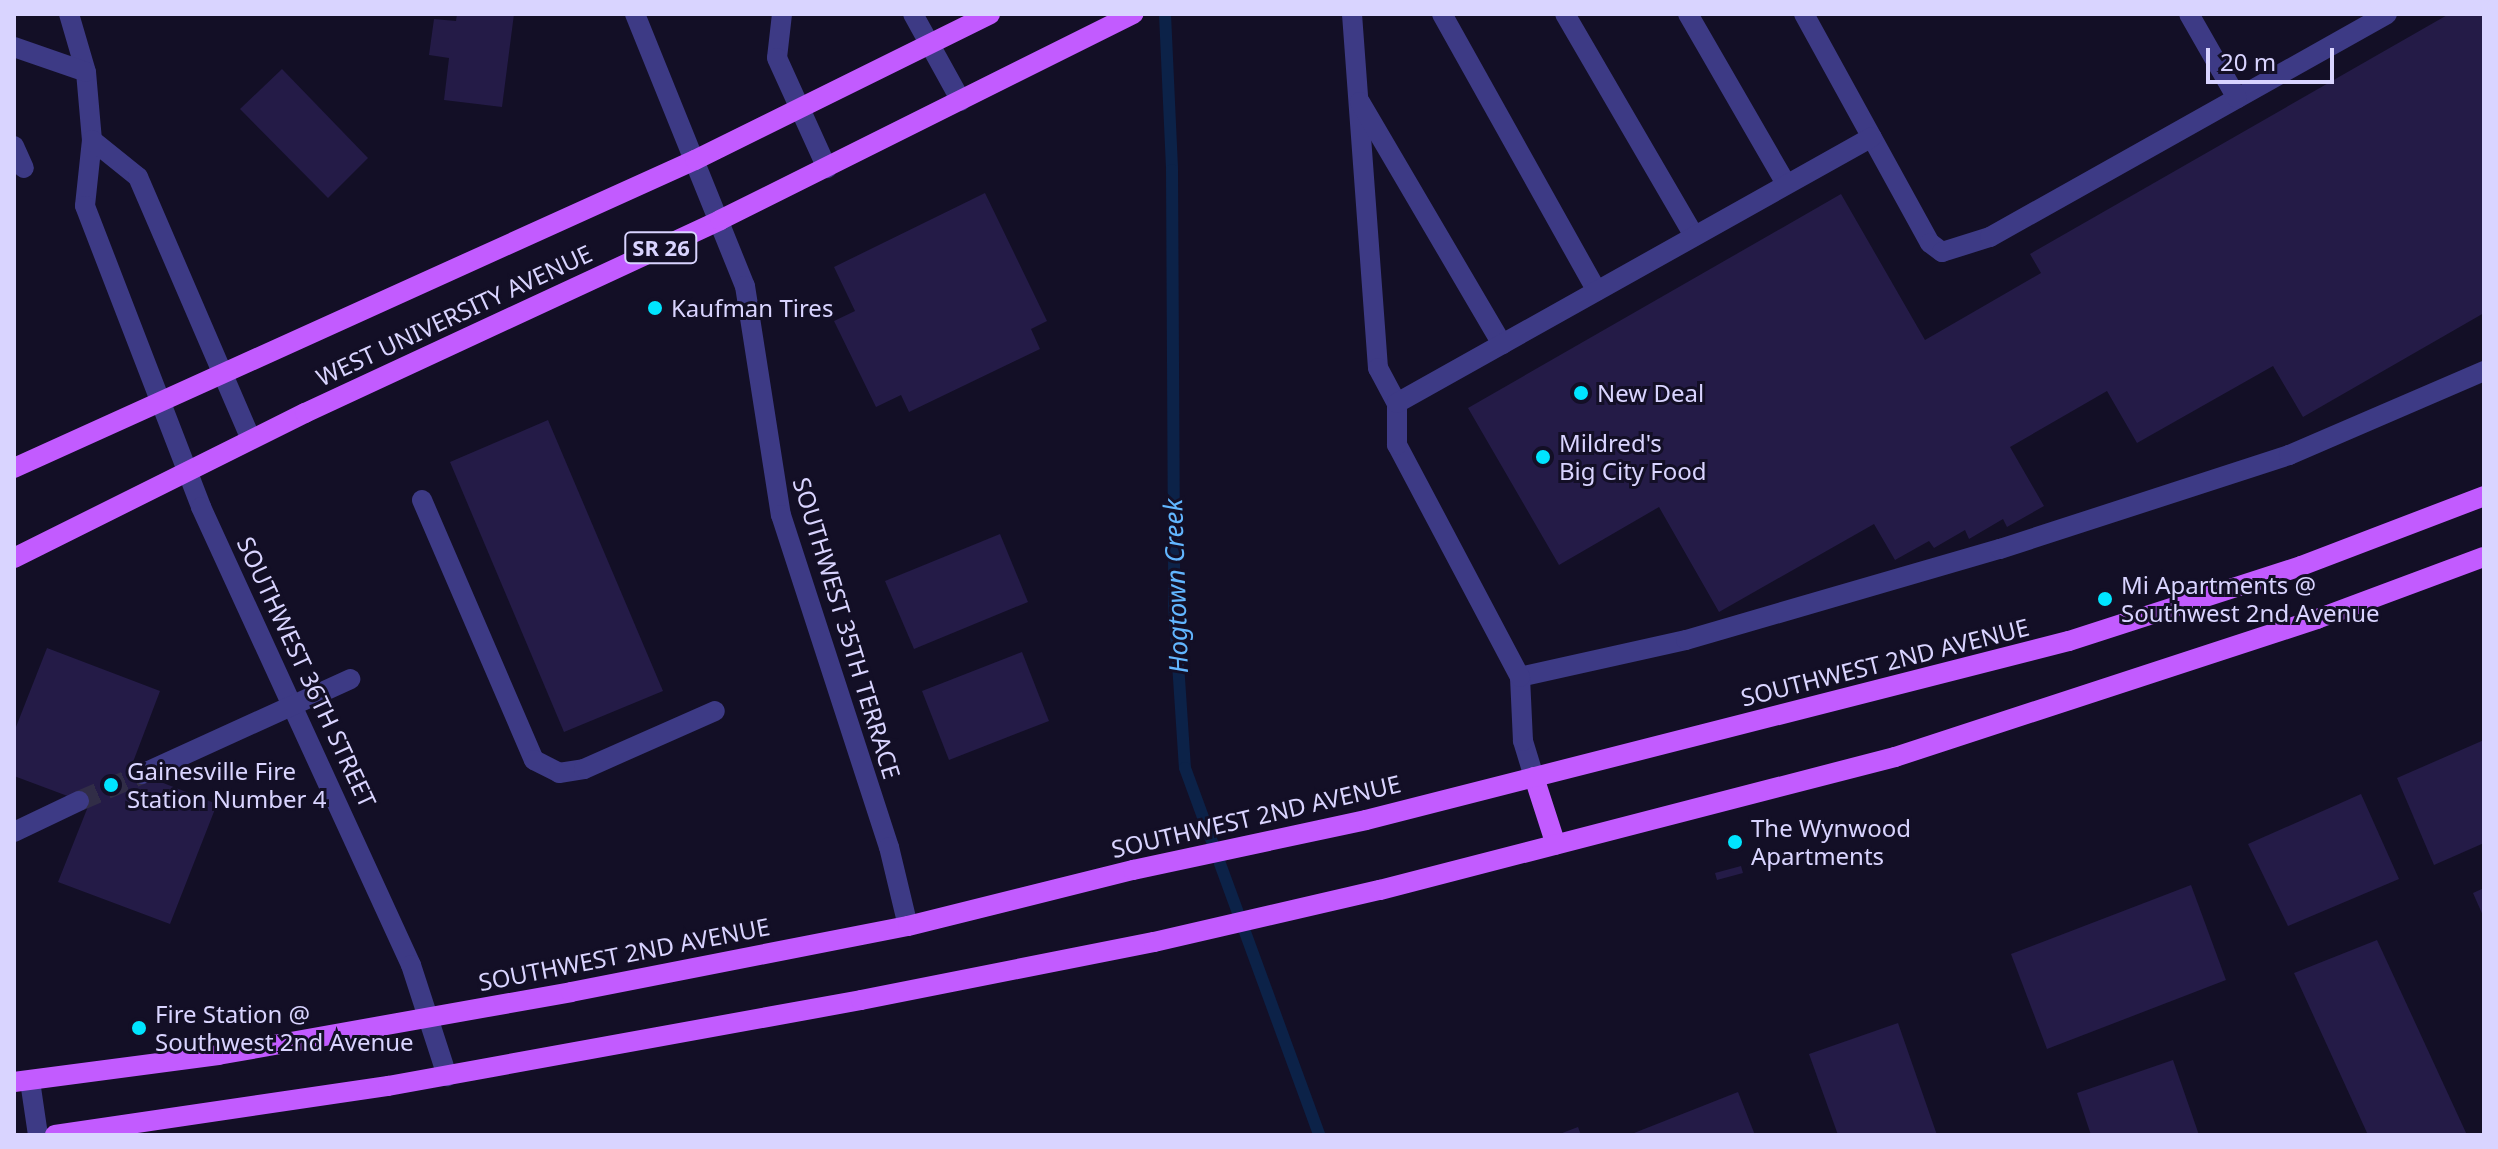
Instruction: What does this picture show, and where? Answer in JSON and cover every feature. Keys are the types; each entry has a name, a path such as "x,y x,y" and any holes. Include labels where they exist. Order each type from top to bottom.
{"main road":[{"name":"WEST UNIVERSITY AVENUE","path":"14,468 695,160 800,111 990,14"},
{"name":"WEST UNIVERSITY AVENUE","path":"14,558 251,439 827,168 1133,14"},
{"name":"SOUTHWEST 2ND AVENUE","path":"22,1081 218,1055 908,926 1133,870 1366,820 2069,641 2301,566 2484,496"},
{"path":"55,1135 447,1076 1154,942 1380,890 1895,757 2317,619 2484,557"},
{"path":"1534,777 1556,845"}],"street":[{"name":"SOUTHWEST 36TH STREET","path":"69,14 86,72 92,140 85,206 158,405 411,965 424,1017 447,1076"},
{"name":"SOUTHWEST 35TH TERRACE","path":"635,14 745,286 781,515 889,847 908,926"},
{"path":"782,14 777,58 827,168"},
{"path":"913,14 961,101"},
{"path":"1352,14 1378,368 1397,403 1397,445 1520,677 1523,741 1534,777"},
{"path":"1442,14 1597,291"},
{"path":"1565,14 1694,236"},
{"path":"1688,14 1786,184"},
{"path":"1804,14 1930,243 1942,252 1990,237 2387,14"},
{"path":"2189,14 2237,98"},
{"path":"14,47 86,72"},
{"path":"1358,98 1502,344"},
{"path":"1397,403 1872,137"},
{"path":"92,140 138,177 251,439"},
{"path":"14,146 24,168"},
{"path":"1520,677 1686,640 2016,544 2289,455 2484,371"},
{"path":"422,500 534,760 559,773 584,769 715,711"},
{"path":"142,774 350,679"},
{"path":"14,832 79,801"},
{"path":"22,1081 38,1135"}],"building":[{"path":"457,14 514,14 502,107 444,100 449,58 429,55 434,19 456,21"},
{"path":"2449,14 2484,14 2484,313 2303,417 2273,366 2137,443 2107,391 2010,447 2044,506 2007,527 2003,519 1969,539 1965,530 1934,548 1929,541 1895,560 1874,524 1719,612 1659,507 1559,565 1468,408 1841,194 1925,340 2041,273 2030,254"},
{"path":"282,69 368,158 328,198 240,109"},
{"path":"985,193 1047,321 1031,329 1040,349 909,412 901,395 876,407 834,321 855,311 834,267"},
{"path":"548,420 663,691 564,732 450,462"},
{"path":"1000,534 1028,602 914,649 885,581"},
{"path":"47,648 160,691 130,770 217,804 170,924 58,882 89,804 14,776 14,732"},
{"path":"1022,652 1049,721 949,760 922,691"},
{"path":"2484,740 2484,843 2434,865 2397,778"},
{"path":"2361,794 2399,879 2288,926 2248,844"},
{"path":"1741,866 1743,873 1717,880 1715,873"},
{"path":"2191,885 2226,980 2047,1049 2011,954"},
{"path":"2484,888 2484,918 2473,893"},
{"path":"2377,940 2467,1135 2368,1135 2294,973"},
{"path":"1898,1023 1937,1135 1838,1135 1809,1054"},
{"path":"2173,1060 2199,1135 2091,1135 2077,1093"},
{"path":"1738,1092 1755,1135 1629,1135"},
{"path":"1578,1127 1581,1135 1557,1135"}],"waterway":[{"name":"Hogtown Creek","path":"1165,14 1172,170 1174,603 1185,768 1319,1135"}],"tunnel":[{"path":"79,801 142,774"}],"place":[{"name":"Kaufman Tires","path":"655,308"},
{"name":"New Deal","path":"1581,393"},
{"name":"Mildred's Big City Food","path":"1543,457"},
{"name":"Mi Apartments @ Southwest 2nd Avenue","path":"2105,599"},
{"name":"Gainesville Fire Station Number 4","path":"111,785"},
{"name":"The Wynwood Apartments","path":"1735,842"},
{"name":"Fire Station @ Southwest 2nd Avenue","path":"139,1028"}]}
